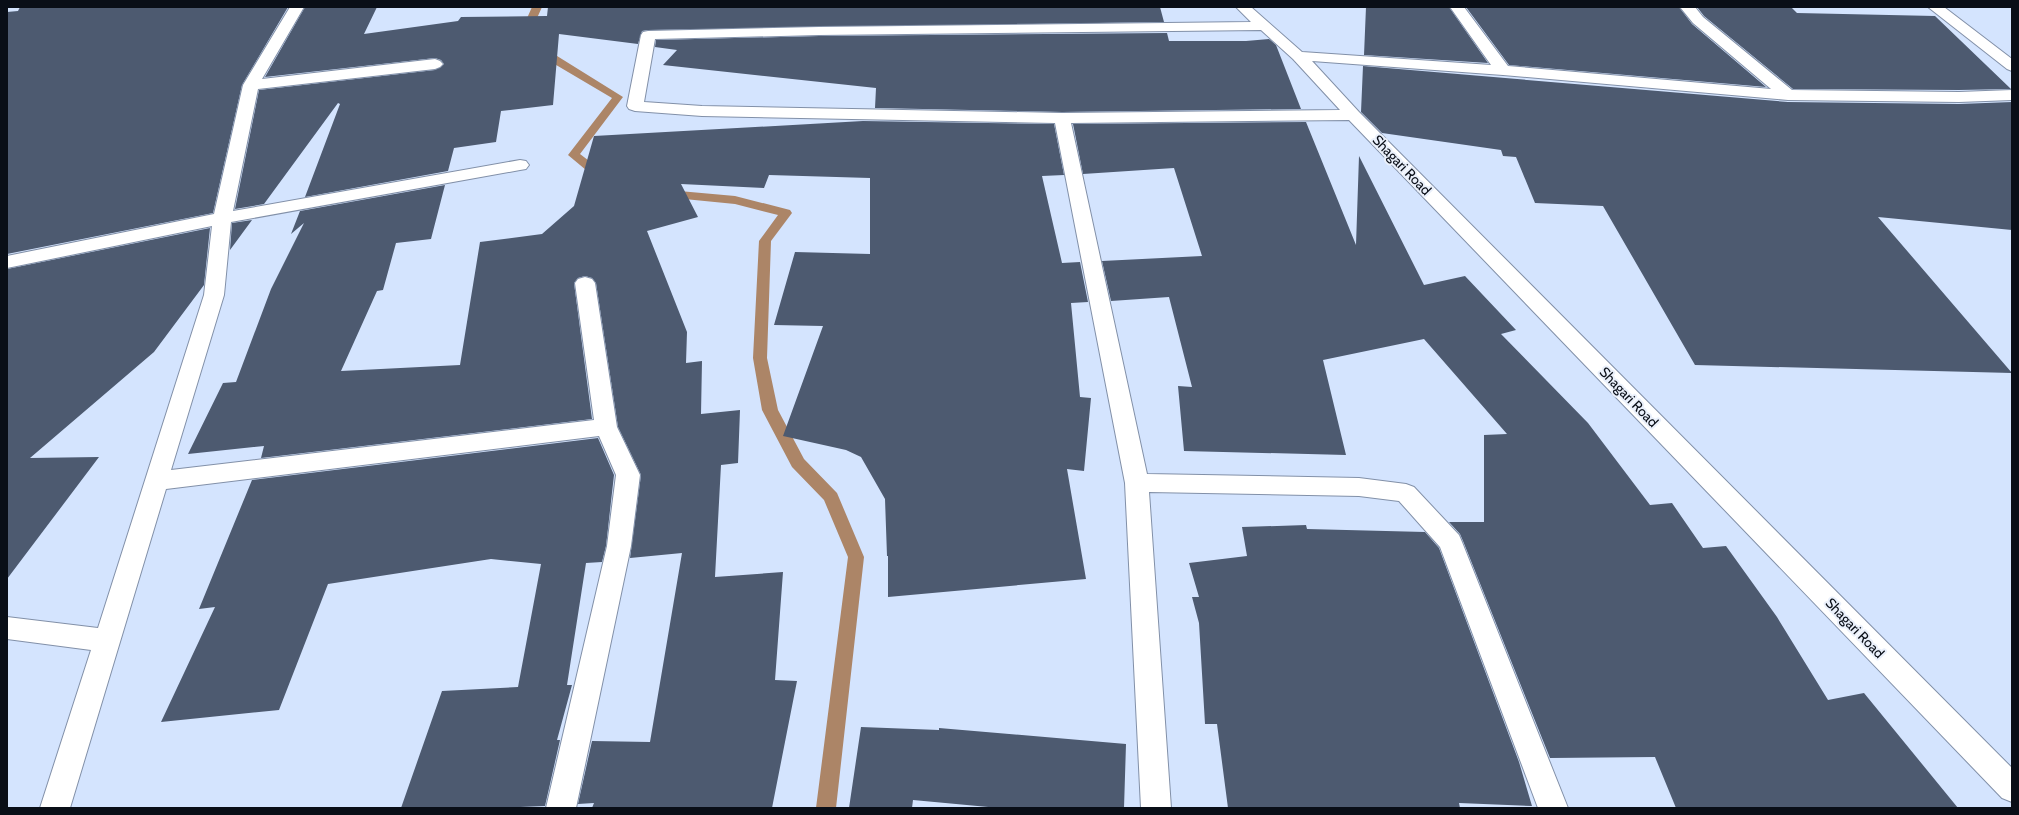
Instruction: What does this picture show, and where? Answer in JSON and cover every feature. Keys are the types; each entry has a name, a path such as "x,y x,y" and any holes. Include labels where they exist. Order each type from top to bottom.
{"street":[{"path":"56,808 214,295 222,218 251,85 298,7"},
{"name":"Shagari Road","path":"1243,7 1298,56 1353,115 2012,788"},
{"path":"1457,7 1502,70"},
{"path":"1686,7 1698,20 1788,95"},
{"path":"1935,7 2012,66"},
{"path":"1264,26 819,31 648,35 635,106 702,111 1062,118 1353,115"},
{"path":"1298,56 1502,70 1788,95 1959,97 2012,96"},
{"path":"251,85 435,64"},
{"path":"1062,118 1137,483 1156,808"},
{"path":"7,262 222,218 520,166"},
{"path":"561,808 619,546 628,475 606,427 585,283"},
{"path":"157,481 606,427"},
{"path":"1137,483 1359,487 1406,493 1450,542 1553,808"},
{"path":"7,628 107,641"}],"building":[{"path":"20,7 288,7 242,85 213,213 7,254 7,12 18,11"},
{"path":"305,7 377,7 364,34 458,21 461,17 547,16 548,7 1160,7 1164,22 648,30 642,31 638,44 559,34 553,105 501,111 496,142 454,148 448,171 305,197 340,104 338,103 264,204 235,209 259,90 435,70 444,64 441,60 435,58 265,77"},
{"path":"1366,7 1449,7 1488,63 1364,55"},
{"path":"1466,7 1679,7 1692,24 1766,87 1509,65"},
{"path":"1697,7 1791,7 1797,13 1935,16 2011,89 1793,89 1704,16"},
{"path":"1167,33 1169,41 1246,41 1269,39 1276,45 1301,109 1062,112 875,108 876,88 663,65 677,50 655,47 656,40 819,36"},
{"path":"1363,66 1788,102 1959,104 2012,102 2012,230 1878,217 2012,373 1695,365 1603,206 1535,203 1516,157 1503,156 1501,150 1382,133 1361,112"},
{"path":"863,121 1054,124 1064,175 1042,176 1062,263 1080,262 1088,302 1071,303 1080,397 1091,398 1084,471 1067,469 1086,579 888,597 888,556 885,499 861,457 846,450 783,436 823,326 774,325 795,252 870,254 870,178 769,175 764,188 681,184 698,217 647,231 687,332 686,363 702,361 701,414 740,410 738,463 721,465 715,577 783,572 775,680 797,681 772,808 592,808 594,803 578,804 592,741 650,742 682,553 630,558 641,475 618,427 596,283 592,278 585,276 578,278 574,283 592,419 261,458 264,446 188,454 223,383 236,382 271,289 304,223 291,234 300,211 445,185 431,239 396,243 383,290 377,291 341,371 460,365 480,242 542,234 574,206 594,136"},
{"path":"1306,122 1356,245 1359,156 1424,285 1465,276 1516,330 1501,334 1588,423 1650,505 1672,503 1703,548 1726,546 1777,617 1828,700 1864,693 1958,808 1676,808 1655,757 1550,758 1463,541 1460,534 1449,522 1484,522 1484,435 1507,434 1424,339 1323,360 1346,455 1184,451 1178,386 1192,387 1169,297 1111,301 1102,261 1202,256 1174,168 1083,174 1073,124"},
{"path":"252,220 230,250 232,223"},
{"path":"210,228 204,285 154,352 30,458 99,457 7,579 7,269"},
{"path":"598,438 614,475 606,546 602,562 586,563 567,685 572,685 557,740 560,740 545,806 498,808 401,808 442,691 518,687 541,564 491,559 328,584 279,710 161,722 215,607 199,609 252,480"},
{"path":"1306,525 1307,529 1425,532 1439,548 1519,762 1532,806 1459,803 1460,808 1228,808 1217,724 1205,724 1199,623 1192,597 1199,597 1189,563 1247,556 1242,527"},
{"path":"861,727 939,730 939,728 1126,744 1124,808 999,808 913,800 912,808 849,808"}],"waterway":[{"path":"525,34 537,7"},
{"path":"541,49 550,57 618,97 574,155 602,177"},
{"path":"668,194 735,200 786,213 765,241 760,358 770,410 798,463 831,497 856,557 826,808"}]}
